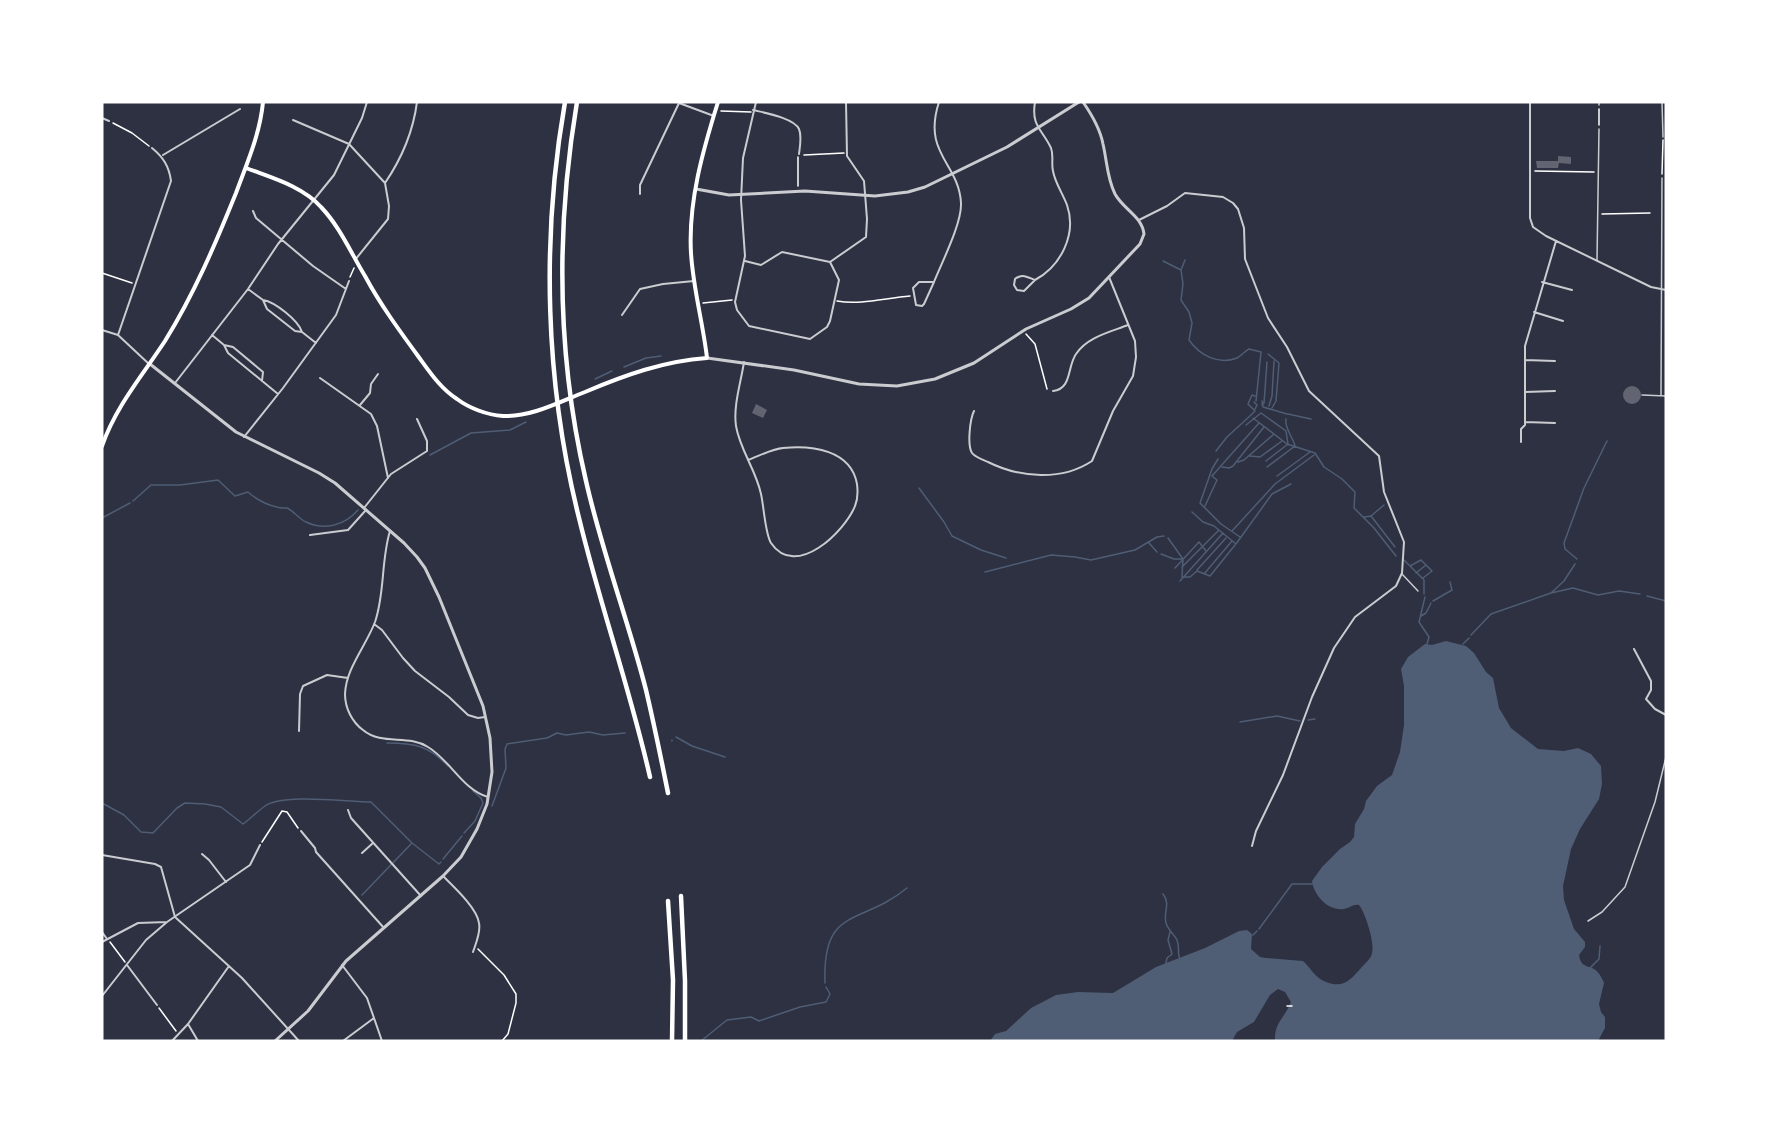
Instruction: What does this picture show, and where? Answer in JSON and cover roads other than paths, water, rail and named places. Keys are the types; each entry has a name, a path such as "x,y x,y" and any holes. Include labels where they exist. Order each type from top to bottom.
{"highway":[{"path":"566,102 555,169 550,259 552,335 559,415 578,516 630,693 650,777"},
{"path":"576,102 567,172 562,258 563,306 573,411 591,501 646,690 668,793"},
{"path":"681,896 685,969 685,1041"},
{"path":"668,901 673,980 672,1041"}],"main road":[{"path":"102,446 104,432 181,315 204,272 246,168 257,135 263,102"},
{"path":"246,168 292,186 314,200 328,215 394,323 439,384 459,401 490,414 510,416 534,412 642,370 667,363 707,358 694,281 691,232 696,189 718,102"}],"street":[{"path":"174,384 333,176 367,102"},
{"path":"385,183 408,143 417,102"},
{"path":"756,102 743,158 741,194 745,261 735,301 737,310 748,326 808,339 829,326 839,279 830,262"},
{"path":"745,261 762,264 783,252 830,262 866,237 866,195 863,179 848,159 847,153 846,102"},
{"path":"934,282 917,283 913,288 916,304 923,305 934,282 961,211 960,193 936,141 935,119 939,102"},
{"path":"1035,102 1033,117 1052,149 1053,171 1068,208 1070,225 1067,243 1059,259 1028,289 1017,290 1014,285 1015,279 1020,275 1035,280"},
{"path":"696,189 717,194 817,191 884,195 908,192 925,187 1007,147 1081,102 1096,123 1102,139 1107,172 1114,192 1122,204 1139,220 1144,236 1140,244 1096,293 1080,305 1023,330 986,356 935,379 886,386 853,384 794,370 707,358"},
{"path":"1530,102 1530,218 1533,227 1556,241 1651,287 1664,290"},
{"path":"640,194 639,185 679,103 714,116"},
{"path":"162,156 240,109"},
{"path":"753,111 789,120 796,126 800,133 799,154"},
{"path":"102,118 111,122"},
{"path":"292,120 349,144 385,183 389,206 387,219 356,262"},
{"path":"118,335 170,186 170,171 162,156 152,148"},
{"path":"1139,220 1167,206 1185,193 1223,197 1236,206 1244,224 1244,254 1248,269 1268,318 1287,347 1307,388 1379,456 1384,492 1404,539 1402,573 1393,589 1375,600 1355,617 1334,648 1312,697 1283,775 1256,831 1252,846"},
{"path":"253,211 256,218 313,266 346,289"},
{"path":"1521,442 1521,429 1525,425 1525,346 1542,282 1556,241"},
{"path":"974,411 971,422 970,449 975,456 1000,468 1012,472 1050,474 1070,472 1090,462 1133,374 1136,348 1109,277"},
{"path":"243,437 336,315 349,281"},
{"path":"622,315 640,290 663,284 694,281"},
{"path":"1542,282 1572,290"},
{"path":"248,289 263,300 271,302 299,325 302,332 316,343"},
{"path":"263,300 267,309 295,331 302,332"},
{"path":"1534,312 1563,321"},
{"path":"1053,391 1060,390 1066,384 1071,363 1081,347 1128,325"},
{"path":"102,330 118,335 149,364 243,437 335,483 417,557 431,579 486,717 492,763 488,797 479,825 460,857 443,876 342,965 314,1004 275,1041"},
{"path":"212,335 224,345 228,353 278,394"},
{"path":"224,345 233,347 263,372 262,381"},
{"path":"1525,360 1555,361"},
{"path":"744,362 735,420 748,460 760,489 770,541 777,549 791,556 819,549 847,520 855,507 858,494 854,471 838,455 818,448 781,448 748,460"},
{"path":"360,405 370,393 371,384 378,374"},
{"path":"320,378 360,405 375,420 388,478"},
{"path":"1525,392 1555,391"},
{"path":"310,535 348,530 388,478 427,451 427,441 417,419"},
{"path":"1525,422 1555,423"},
{"path":"390,531 374,624 348,678 345,694 347,707 361,729 377,738 408,739 428,747 442,757 471,787 488,797"},
{"path":"374,624 380,628 418,674 468,714 478,718 486,717"},
{"path":"1634,649 1651,681 1651,690 1646,699 1666,716"},
{"path":"299,731 300,694 303,686 327,675 348,678"},
{"path":"348,810 351,818 421,896"},
{"path":"301,831 316,852 384,927"},
{"path":"362,853 373,843"},
{"path":"102,996 148,937 251,864 260,845"},
{"path":"202,854 226,882"},
{"path":"102,855 159,866 166,881 175,917 242,978 299,1041"},
{"path":"443,876 478,919 479,929 472,951"},
{"path":"102,942 140,923 167,922"},
{"path":"102,932 107,939"},
{"path":"127,965 157,1005"},
{"path":"342,965 363,990 382,1041"},
{"path":"171,1041 188,1024 229,966"},
{"path":"343,1041 374,1018"},
{"path":"188,1024 198,1041"}],"lane":[{"path":"1663,137 1662,104 1666,105"},
{"path":"1597,261 1599,256 1599,129"},
{"path":"1660,396 1664,290 1662,178"},
{"path":"1642,395 1666,396"},
{"path":"1402,573 1419,591"},
{"path":"1588,921 1602,912 1624,890 1644,836 1666,757"}],"water":[{"path":"1446,641 1466,646 1493,678 1499,708 1511,728 1538,749 1564,751 1578,748 1591,754 1601,766 1602,784 1599,799 1580,829 1571,849 1563,886 1564,900 1574,929 1585,942 1585,947 1579,955 1581,962 1594,969 1604,983 1599,1004 1605,1017 1605,1028 1598,1041 1275,1041 1276,1029 1291,1002 1285,992 1278,989 1270,995 1254,1022 1237,1032 1232,1041 990,1041 995,1034 1006,1031 1031,1008 1056,995 1078,992 1113,993 1156,967 1205,948 1239,931 1247,930 1252,934 1251,949 1260,957 1303,961 1319,978 1332,984 1342,984 1350,979 1372,953 1371,935 1364,914 1359,905 1338,909 1327,905 1319,897 1312,881 1322,867 1354,837 1355,824 1366,801 1377,786 1392,775 1400,752 1404,725 1404,686 1401,669 1408,657 1425,644 1432,645"}],"waterway":[{"path":"1181,270 1185,260"},
{"path":"1163,261 1181,270 1183,284 1181,300 1189,312 1192,323 1189,340 1193,346 1204,355 1217,360 1237,358 1249,349 1261,352 1256,401"},
{"path":"1268,354 1279,363 1276,401 1272,408"},
{"path":"624,367 646,358 661,356"},
{"path":"1269,406 1272,396 1274,361"},
{"path":"1262,405 1267,362"},
{"path":"595,379 612,371"},
{"path":"1251,415 1255,411 1248,404 1252,395 1255,396"},
{"path":"1262,401 1263,407 1287,414"},
{"path":"1254,402 1257,405 1255,409"},
{"path":"1246,425 1261,413 1286,431 1288,444 1266,461"},
{"path":"1288,414 1311,419"},
{"path":"1216,451 1227,437 1251,415"},
{"path":"1253,418 1287,444 1315,453 1324,467 1342,479 1355,492 1354,508 1374,528 1396,556"},
{"path":"1267,467 1295,446 1286,426 1286,419"},
{"path":"430,455 471,433 510,430 526,422"},
{"path":"1212,476 1259,423"},
{"path":"1222,467 1233,466 1264,427"},
{"path":"1238,462 1244,460 1274,434"},
{"path":"1250,456 1260,457 1282,441"},
{"path":"1577,559 1565,549 1564,543 1584,488 1607,441"},
{"path":"1277,476 1310,452"},
{"path":"1232,531 1275,484 1314,455"},
{"path":"1218,459 1200,503 1221,524 1240,537"},
{"path":"1205,506 1217,480 1213,477"},
{"path":"133,501 151,485 180,485 218,480 235,496 248,492 265,503 287,508 303,521 313,525 327,526 341,523 358,510"},
{"path":"1192,512 1236,544 1272,494 1291,484"},
{"path":"919,488 952,536 981,550 1006,558"},
{"path":"102,518 130,503"},
{"path":"1371,516 1384,505"},
{"path":"1364,517 1371,516 1395,547"},
{"path":"1182,567 1219,530"},
{"path":"1180,581 1223,533"},
{"path":"985,572 1051,555 1091,560 1135,550 1157,537 1164,536"},
{"path":"1168,538 1183,559 1182,577 1190,577 1197,571 1210,576 1235,545"},
{"path":"1197,570 1226,538"},
{"path":"1204,574 1232,541"},
{"path":"1175,568 1199,542 1206,551"},
{"path":"1149,543 1157,552"},
{"path":"1161,554 1174,559 1182,559"},
{"path":"1404,560 1424,580 1424,594"},
{"path":"1410,566 1421,560 1432,571 1423,578"},
{"path":"1471,635 1491,614 1551,593 1564,581 1575,564"},
{"path":"1416,573 1426,565"},
{"path":"1433,601 1452,590 1450,582"},
{"path":"1551,593 1573,588 1598,595 1619,591 1640,594"},
{"path":"1647,596 1666,601"},
{"path":"1425,597 1419,622 1429,637 1427,644"},
{"path":"1421,616 1426,613 1431,603"},
{"path":"1463,644 1469,638"},
{"path":"1240,722 1277,716 1300,721"},
{"path":"1308,720 1315,719"},
{"path":"492,806 506,768 507,744 547,738 557,733 566,735 589,732 603,735 625,733"},
{"path":"676,737 692,746 725,757"},
{"path":"387,743 421,747 448,766"},
{"path":"464,833 475,821 483,803 473,791"},
{"path":"102,803 124,815 141,832 153,833 177,808 185,803 221,807 243,824 265,806 274,802 301,799 371,802 412,843 439,864 441,862"},
{"path":"443,859 462,836"},
{"path":"362,895 411,844"},
{"path":"1259,929 1292,884 1313,884"},
{"path":"825,983 826,958 830,941 837,929 907,888"},
{"path":"1163,894 1167,905 1166,923 1177,940 1180,959"},
{"path":"1253,935 1257,931"},
{"path":"1166,963 1167,958 1172,954 1168,940 1170,932"},
{"path":"1590,968 1599,959 1600,946"},
{"path":"701,1041 727,1020 751,1017 759,1021 800,1007 826,1002 830,994 826,987"}]}
